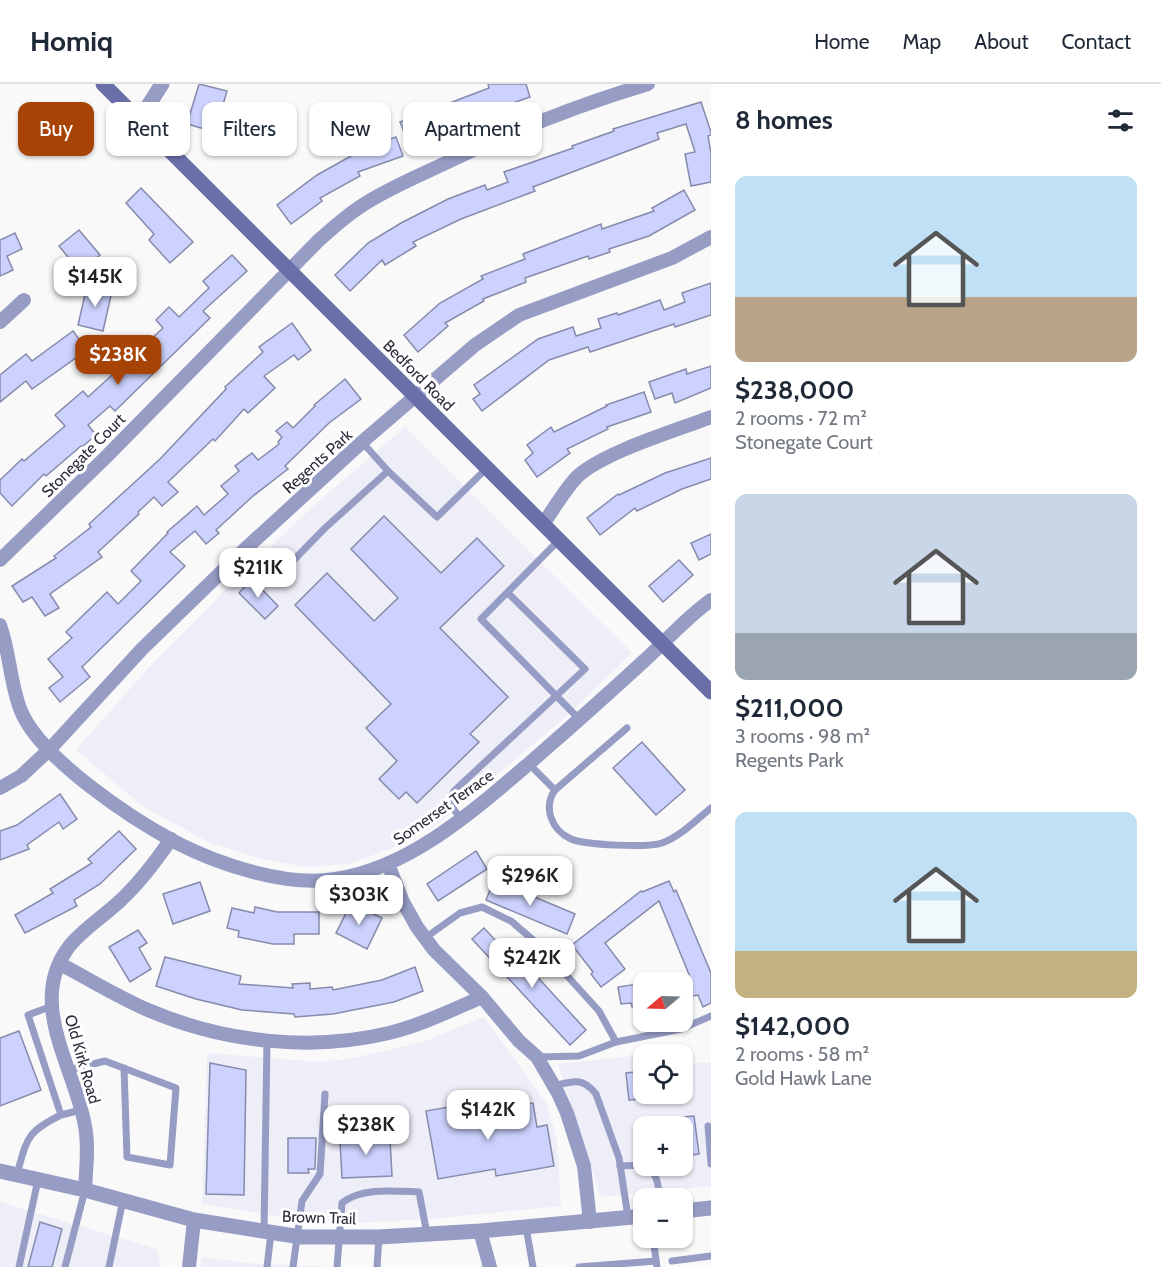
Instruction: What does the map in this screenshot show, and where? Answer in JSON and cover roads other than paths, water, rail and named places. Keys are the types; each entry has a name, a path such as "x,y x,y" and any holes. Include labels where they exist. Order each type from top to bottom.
{"main road":[{"name":"Bedford Road","path":"103,84 121,102"},
{"name":"Bedford Road","path":"175,156 711,692"}],"street":[{"path":"150,102 162,84"},
{"name":"Stonegate Court","path":"0,560 106,457 319,240 346,216 393,188 484,145 610,95 648,84"},
{"name":"Regents Park","path":"0,788 21,776 49,750 142,649 243,551 362,442 475,345 519,315 672,258 711,237"},
{"path":"0,322 24,300"},
{"path":"543,524 578,476 594,465 624,450 711,417"},
{"name":"Somerset Terrace","path":"0,625 22,714 49,750 74,774 140,821 191,850 241,869 307,881 334,879 387,864 416,850 489,798 580,720 690,616 711,600"},
{"name":"Old Kirk Road","path":"86,1190 86,1128 55,1026 51,988 69,947 148,872 171,839"},
{"path":"387,864 403,902 434,950 482,997 519,1041 537,1057 554,1086 567,1113 584,1166 590,1222"},
{"path":"60,964 146,1009 177,1021 221,1034 267,1041 309,1042 388,1033 423,1022 482,997"},
{"name":"Brown Trail","path":"0,1171 86,1190 194,1220 298,1236 380,1237 633,1217"},
{"path":"693,1210 711,1208"},
{"path":"189,1267 194,1220"},
{"path":"480,1231 490,1267"}],"lane":[{"path":"362,442 388,471 437,517 487,468"},
{"path":"243,551 261,569 276,572 286,568 388,471"},
{"path":"559,540 481,619 580,720"},
{"path":"460,819 449,801 454,790 585,669 508,593"},
{"path":"627,728 555,790 549,798 548,810 553,822 570,838 581,841 655,844 680,833 711,808"},
{"path":"529,764 555,790"},
{"path":"425,938 460,913 482,907 511,921 540,946 599,1011 616,1042"},
{"path":"52,1006 28,1015 61,1115"},
{"path":"537,1057 579,1056 616,1042 681,1029 711,1016"},
{"path":"267,1041 267,1267"},
{"path":"69,1070 105,1061 124,1068 176,1088 170,1165 127,1157 124,1068"},
{"path":"554,1086 574,1081 590,1085 596,1094 614,1141 627,1218"},
{"path":"293,1267 302,1201 320,1174 325,1094"},
{"path":"17,1174 27,1140 42,1124 61,1115 81,1110"},
{"path":"708,1126 711,1164"},
{"path":"620,1166 633,1165"},
{"path":"19,1267 38,1180"},
{"path":"65,1267 86,1190"},
{"path":"337,1267 342,1203 352,1195 390,1191 419,1192 428,1233"},
{"path":"109,1267 123,1200"},
{"path":"526,1227 533,1267"},
{"path":"377,1267 380,1237"},
{"path":"579,1267 656,1264 654,1248"},
{"path":"672,1261 711,1256"}]}
